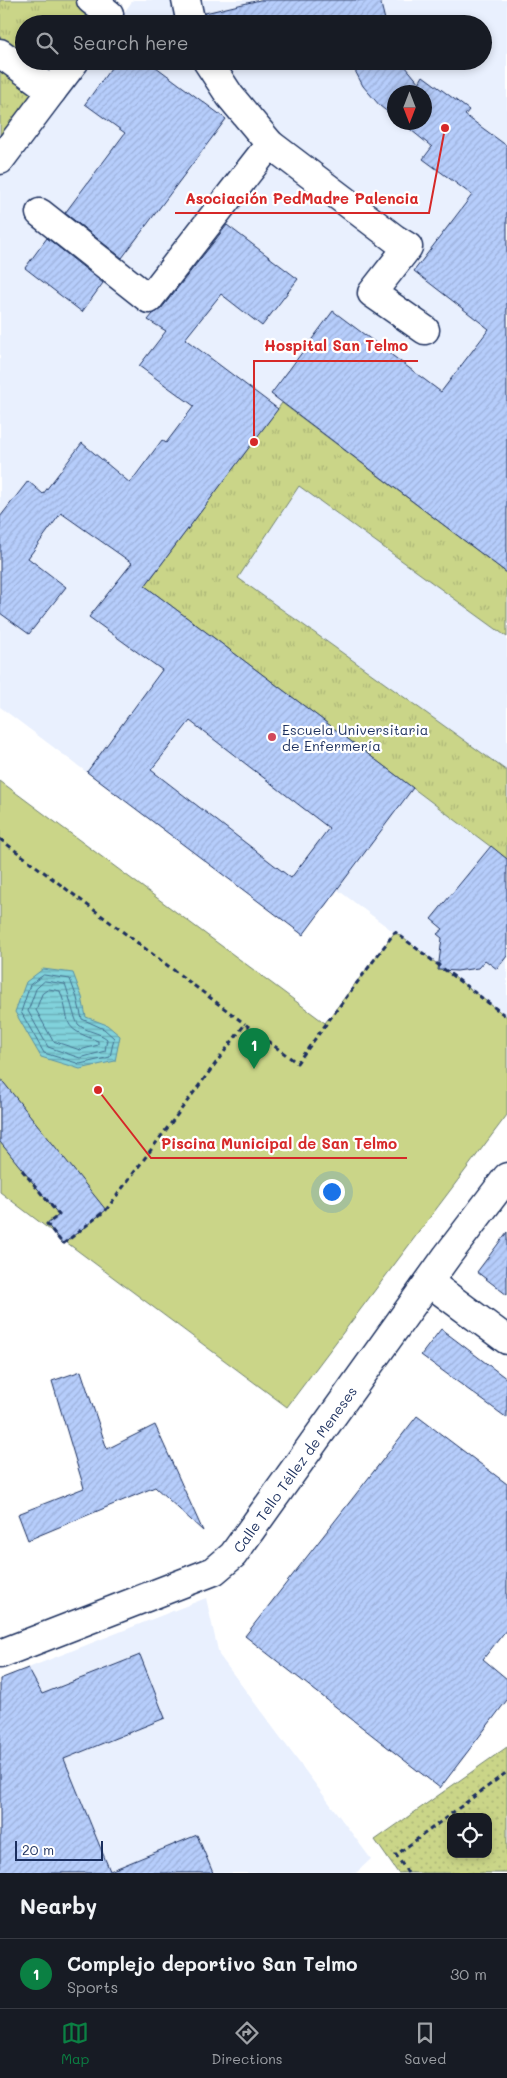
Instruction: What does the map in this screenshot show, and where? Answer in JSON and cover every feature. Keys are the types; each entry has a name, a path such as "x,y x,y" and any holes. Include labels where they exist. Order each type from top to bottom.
{"street":[{"path":"186,0 189,15"},
{"path":"0,53 15,64"},
{"path":"23,70 52,91"},
{"path":"0,160 68,70"},
{"path":"213,70 230,96 270,144 408,247 372,293 425,330"},
{"path":"40,213 149,299 270,144"},
{"name":"Calle Tello Téllez de Meneses","path":"0,1654 214,1571 233,1555 507,1177"},
{"path":"430,1283 507,1340"}],"path":[{"path":"0,839 297,1063 394,932 507,1017"},
{"path":"22,1170 59,1215 47,1224 63,1244 106,1210 244,1024"},
{"path":"408,1873 396,1855 507,1772"}],"shaded area":[{"path":"133,0 507,0 507,1017 338,890 303,935 0,707 0,177 80,70 492,70 492,15 122,15"},
{"path":"206,1598 219,1655 371,1859 356,1873 0,1873 0,1679"}],"green space":[{"path":"0,0 75,0 96,15 15,15 15,57 0,46"},
{"path":"0,53 15,64 15,70 23,70 52,91 0,160"},
{"path":"34,70 57,70 49,81"},
{"path":"282,403 507,573 507,637 299,486 238,578 507,771 507,859 145,586"},
{"path":"0,781 325,1023 395,932 507,1017 507,1115 287,1407 66,1242 63,1244 54,1233 0,1192"},
{"path":"507,1747 507,1873 398,1873 375,1840"}],"water":[{"path":"43,969 73,973 82,997 86,1017 107,1025 120,1036 115,1061 80,1069 41,1057 15,1012 26,982"}],"building":[{"path":"260,0 380,0 384,15 205,15 205,13"},
{"path":"110,70 160,70 226,119 122,258 65,213 125,133 85,104"},
{"path":"355,70 408,70 419,83 423,76 469,110 465,115 507,146 507,573 271,394 333,311 441,392 489,329 414,271 472,195 423,159 432,147 411,130 432,130 432,85 387,85 387,112 363,86"},
{"path":"227,225 298,279 262,326 221,294 185,339 278,409 145,586 413,788 303,935 87,772 162,670 89,617 132,563 61,513 28,558 66,587 29,634 0,613 0,517 28,481 43,494 82,443 130,483 162,440 166,443 194,406 139,366 166,331 148,320 161,309","holes":["190,721 329,828 291,878 151,770"]},
{"path":"47,238 103,283 82,312 25,268"},
{"path":"491,846 507,859 507,956 497,969 485,960 478,968 457,971 438,970 442,938 437,934 443,929 431,919"},
{"path":"0,1078 106,1210 63,1244 47,1224 59,1215 0,1142"},
{"path":"507,1232 507,1295 477,1272"},
{"path":"441,1329 507,1379 507,1418 421,1355"},
{"path":"81,1371 107,1449 155,1425 203,1531 155,1487 28,1540 18,1514 84,1488 52,1381"},
{"path":"417,1416 507,1484 507,1629 483,1659 507,1679 507,1700 440,1788 245,1636"},
{"path":"140,1655 165,1718 64,1759 110,1871 197,1835 213,1873 0,1873 0,1679 28,1668 42,1694"}],"place":[{"name":"Asociación PedMadre Palencia","path":"445,128"},
{"name":"Hospital San Telmo","path":"254,442"},
{"name":"Escuela Universitaria de Enfermería","path":"272,737"},
{"name":"Complejo deportivo San Telmo","path":"254,1069"},
{"name":"Piscina Municipal de San Telmo","path":"98,1090"}]}
